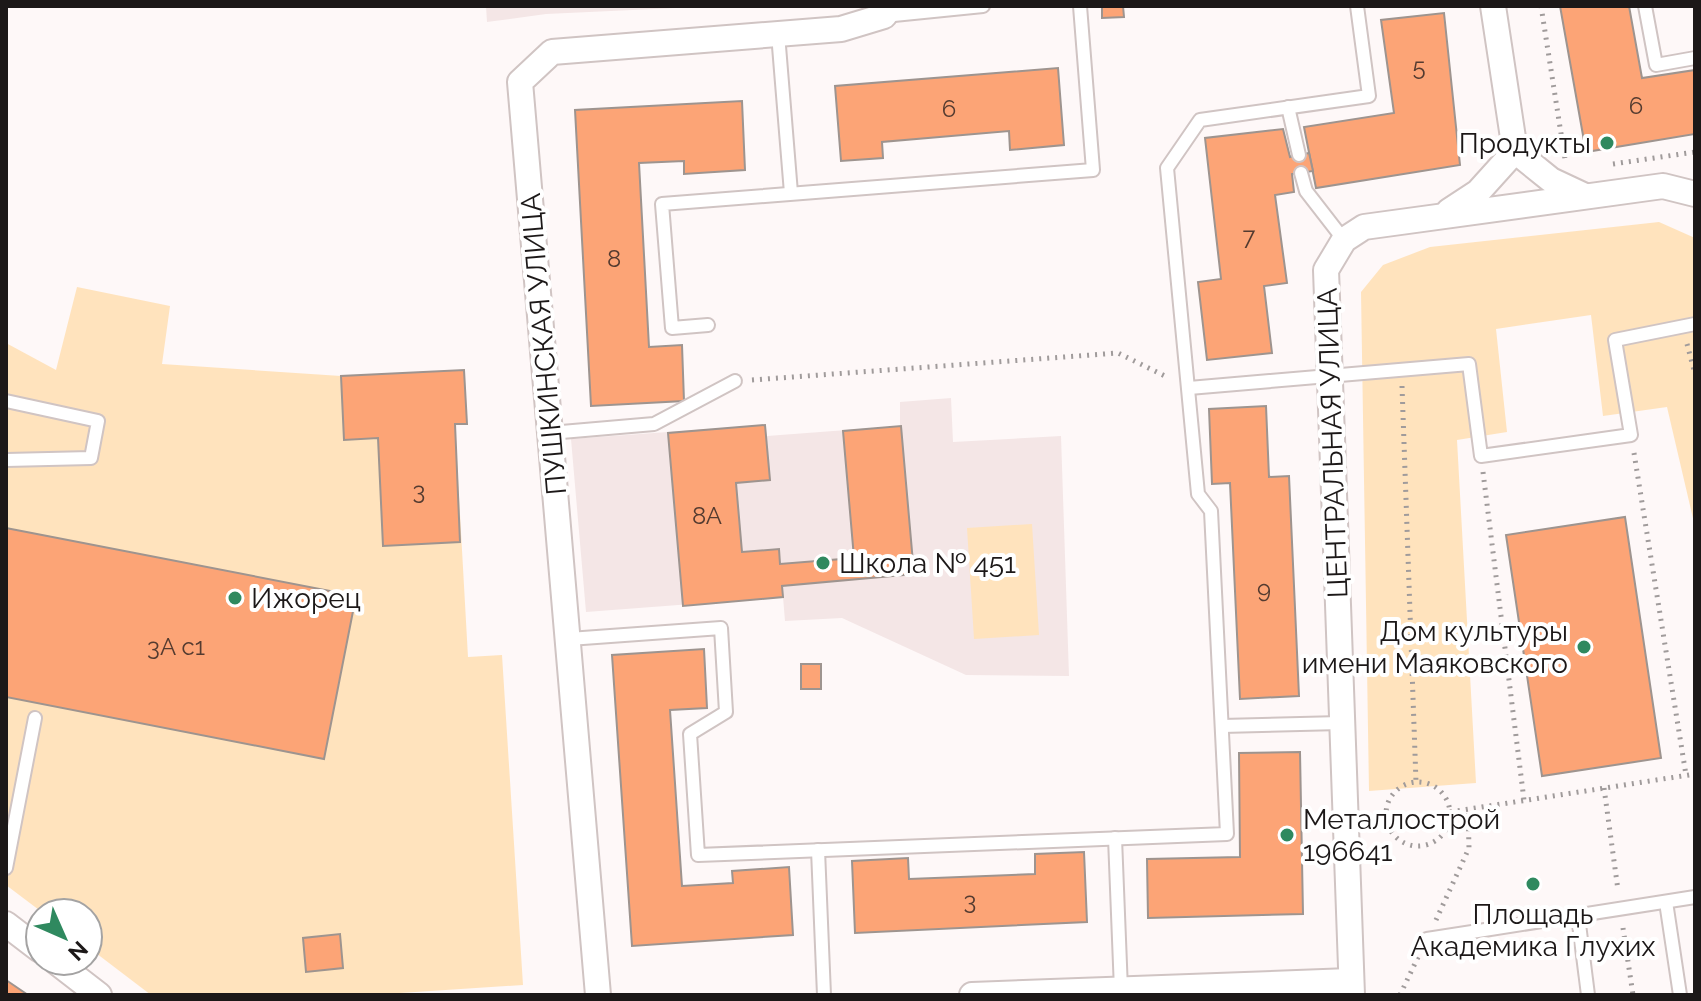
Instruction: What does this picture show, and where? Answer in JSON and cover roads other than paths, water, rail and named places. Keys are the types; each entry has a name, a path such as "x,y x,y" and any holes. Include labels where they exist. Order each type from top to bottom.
{"street":[{"path":"1493,6 1515,151 1551,180 1583,195"},
{"name":"ПУШКИНСКАЯ УЛИЦА","path":"598,995 520,82 552,52 841,29 888,11"},
{"path":"1443,214 1478,192 1515,151"},
{"path":"1344,240 1364,227 1583,195 1663,186 1695,194"},
{"name":"ЦЕНТРАЛЬНАЯ УЛИЦА","path":"1344,240 1326,270 1351,988"},
{"path":"6,924 24,938"},
{"path":"76,977 99,995"},
{"path":"972,995 1351,988"}],"lane":[{"path":"888,11 983,6"},
{"path":"708,325 672,328 662,204 1093,170 1080,6"},
{"path":"569,639 721,628 726,712 690,734 698,855 1227,834 1211,511 1198,494 1167,168 1200,120 1369,96 1357,6"},
{"path":"1645,6 1656,65 1695,58"},
{"path":"778,34 791,193"},
{"path":"1288,107 1299,155"},
{"path":"1301,173 1306,191 1344,240"},
{"path":"1189,388 1331,373 1469,364 1481,456 1631,435 1615,340 1689,325"},
{"path":"550,433 654,424 735,381"},
{"path":"6,401 98,421 91,458 6,460"},
{"path":"6,868 35,718"},
{"path":"1222,726 1341,723"},
{"path":"1115,838 1121,990"},
{"path":"818,850 824,995"},
{"path":"1427,939 1695,897"},
{"path":"1666,902 1680,995"},
{"path":"1578,916 1588,995"}],"place":[{"name":"Продукты","path":"1607,143"},
{"name":"Школа № 451","path":"823,563"},
{"name":"Ижорец","path":"235,598"},
{"name":"Дом культуры имени Маяковского","path":"1584,647"},
{"name":"Металлострой 196641","path":"1287,835"},
{"name":"Площадь Академика Глухих","path":"1533,884"}]}
